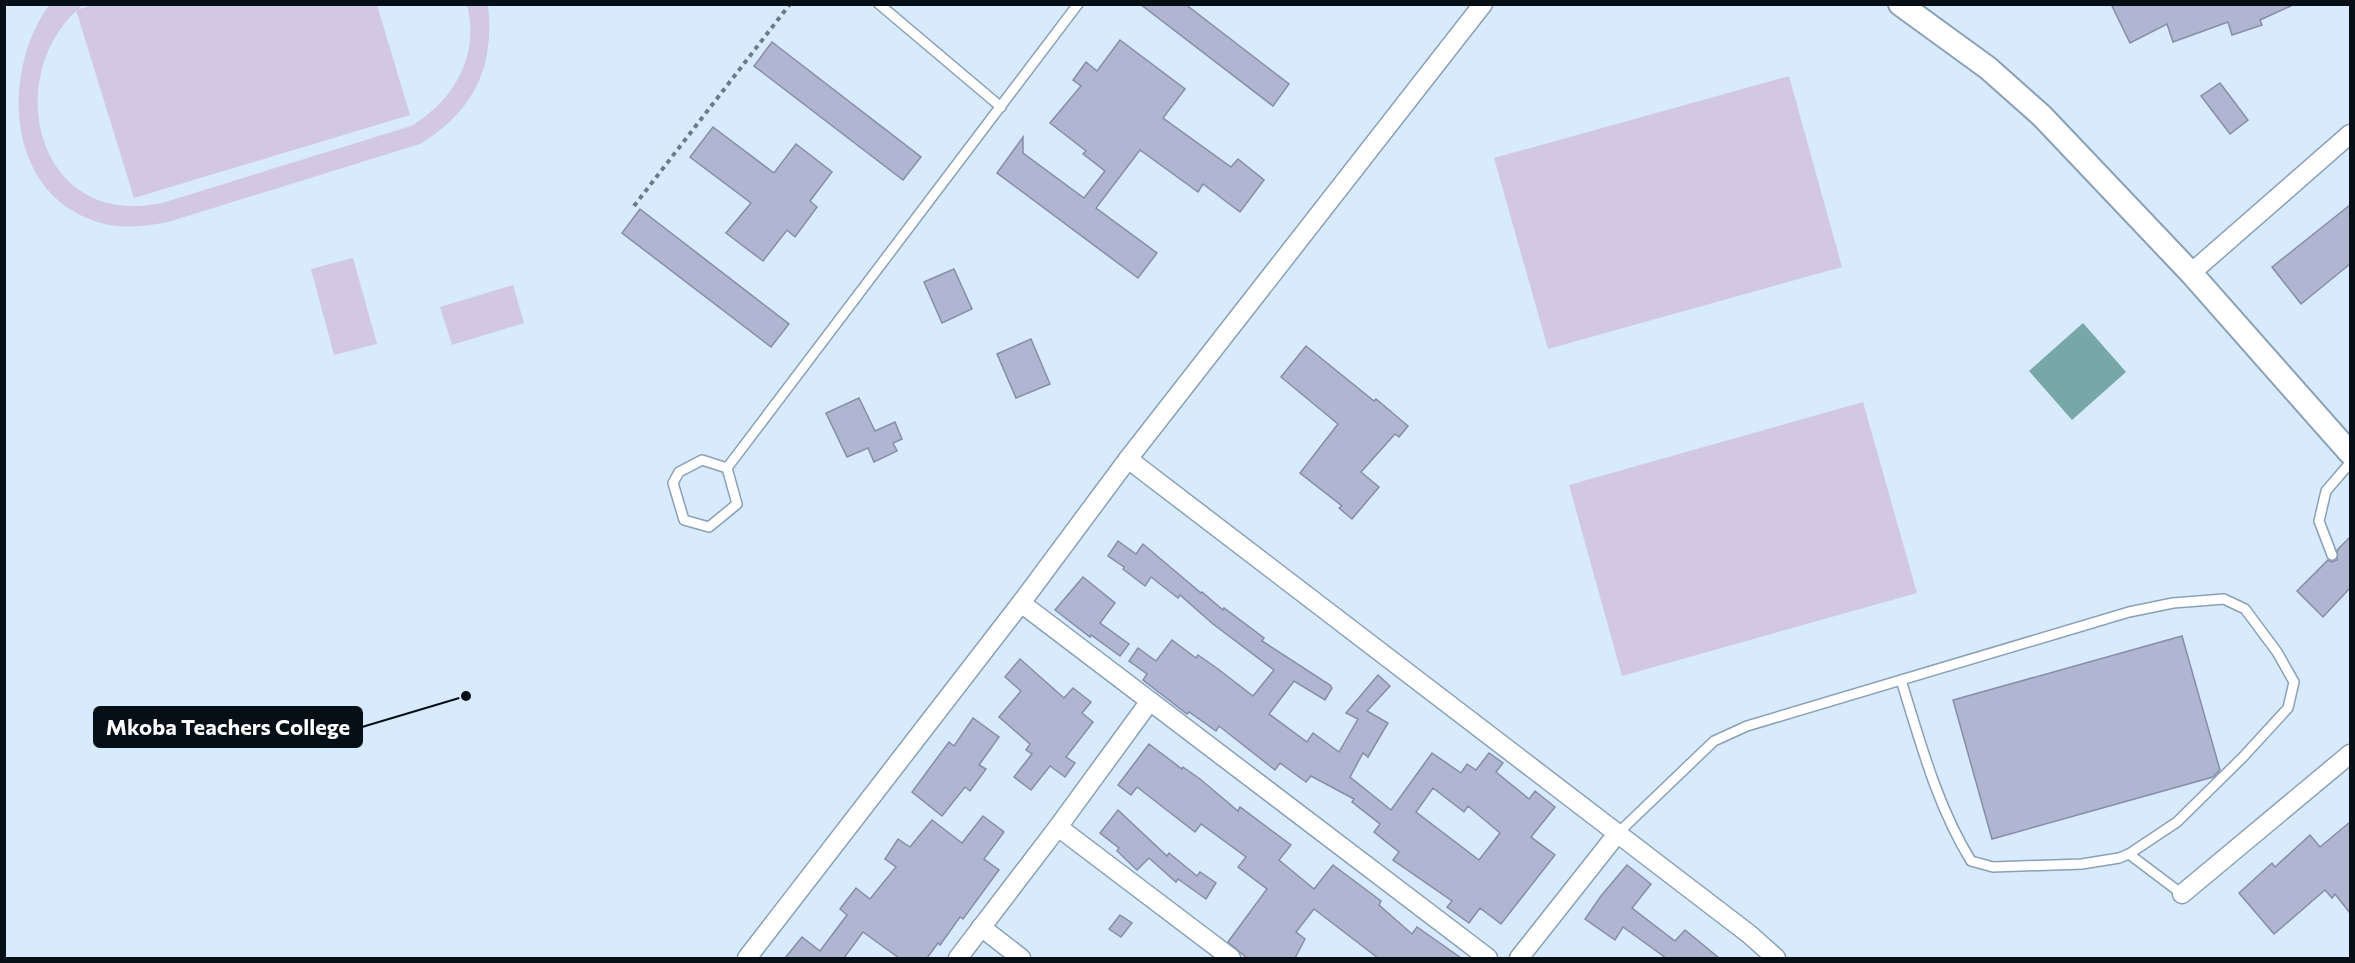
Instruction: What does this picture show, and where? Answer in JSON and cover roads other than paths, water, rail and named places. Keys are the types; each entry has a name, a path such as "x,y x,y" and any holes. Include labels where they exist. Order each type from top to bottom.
{"street":[{"path":"751,957 1128,459 1483,4"},
{"path":"1900,4 1988,68 2042,116 2191,273 2350,453"},
{"path":"2191,273 2350,134"},
{"path":"1128,459 1749,934 1776,958"},
{"path":"1021,603 1488,958"},
{"path":"958,958 1150,701"},
{"path":"2182,894 2350,754"},
{"path":"1058,827 1232,958"},
{"path":"1519,958 1617,834"},
{"path":"981,927 1021,958"}],"lane":[{"path":"879,4 1001,107"},
{"path":"727,468 1078,4"},
{"path":"702,460 727,468 737,504 709,527 684,520 673,483 679,472 702,460"},
{"path":"2332,555 2319,521 2326,491 2350,463"},
{"path":"1617,834 1714,741 1747,726 1901,680 2129,612 2173,603 2224,599 2245,609 2277,652 2294,682 2288,708 2243,757 2177,822 2129,854 2119,858 2082,864 1993,867 1971,861 1954,834 1928,766 1901,680"},
{"path":"2129,854 2182,894"}],"place":[{"name":"Mkoba Teachers College","path":"466,696"}]}
